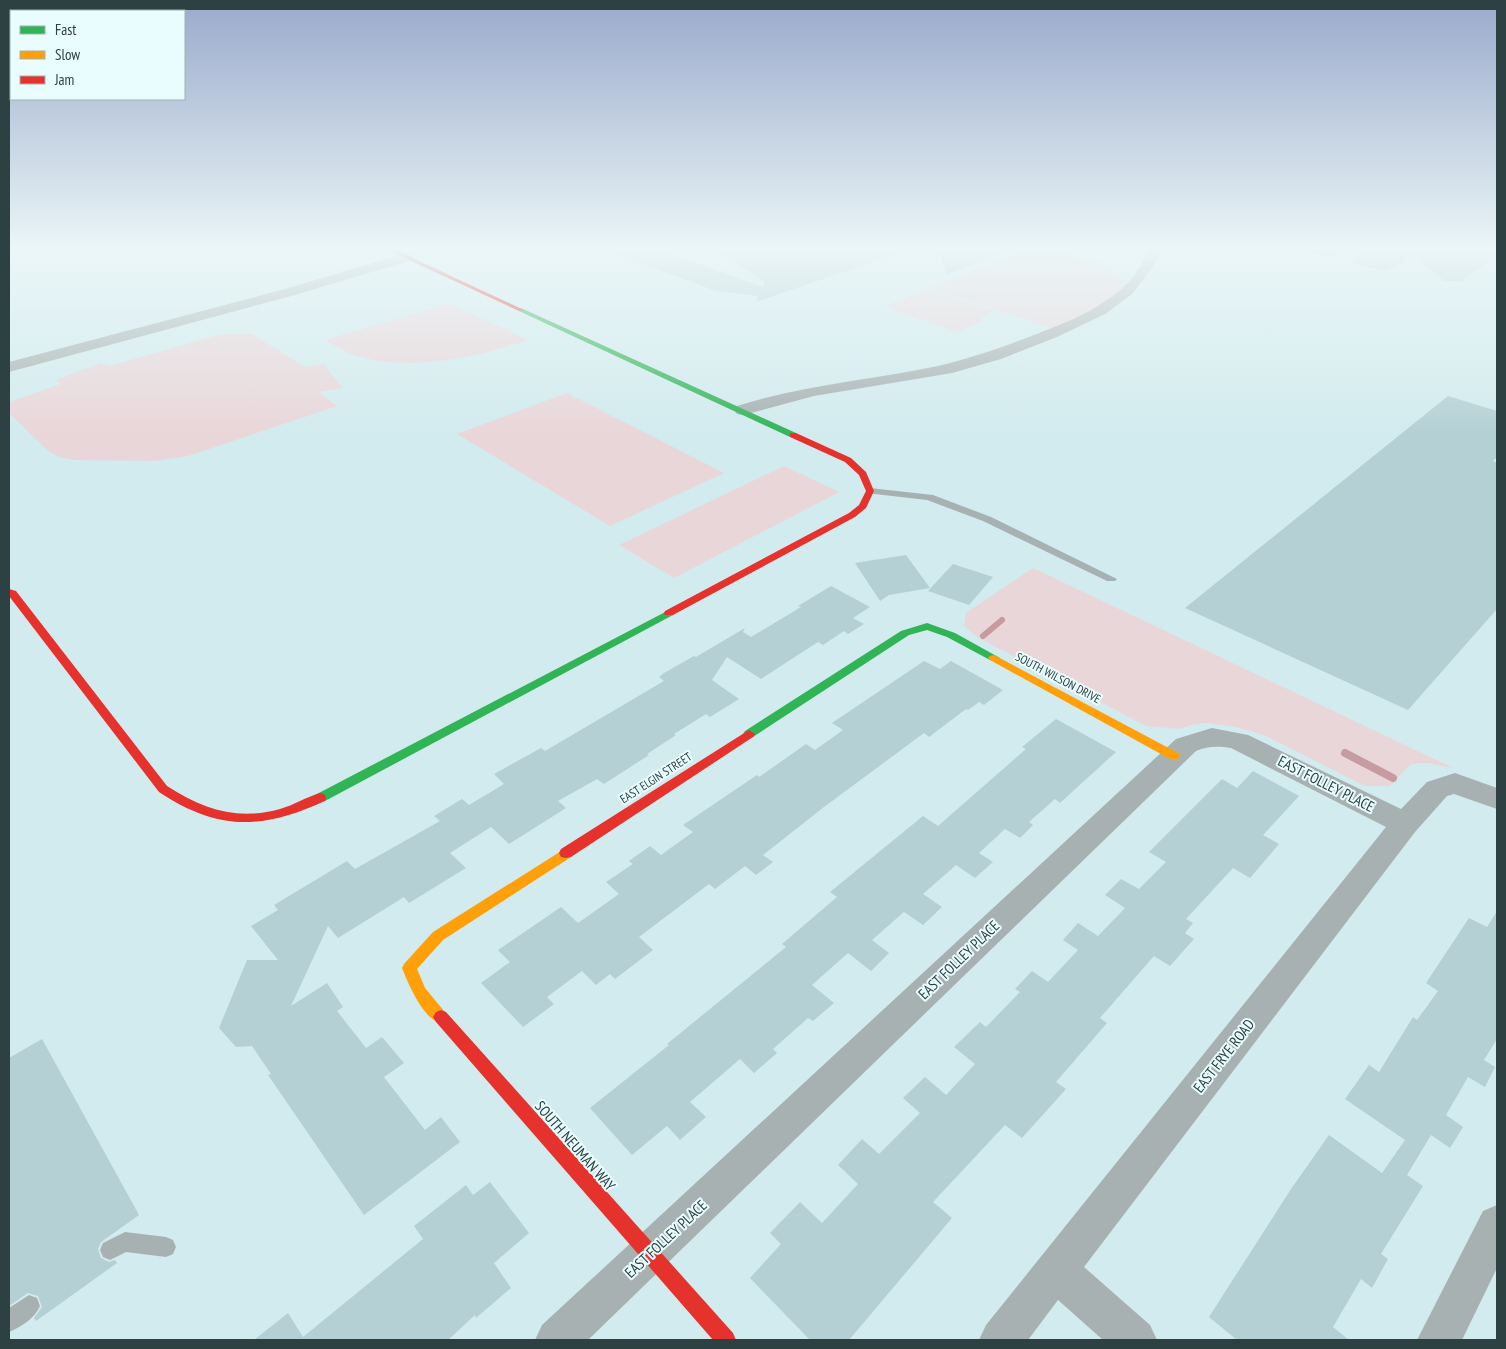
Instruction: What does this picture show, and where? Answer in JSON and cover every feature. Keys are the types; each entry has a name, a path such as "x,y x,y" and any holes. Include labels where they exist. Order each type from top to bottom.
{"street":[{"path":"9,367 223,310"},
{"path":"9,592 12,593 163,789 177,801 212,814 248,820 287,812 339,788 852,515 863,506 870,491 863,474 848,460 523,310"},
{"path":"743,410 792,395 938,371 1010,350 1087,320 1103,310"},
{"name":"SOUTH WILSON DRIVE","path":"927,626 950,636 1174,756"},
{"name":"EAST ELGIN STREET","path":"410,968 438,936 906,633 927,626"},
{"name":"EAST FOLLEY PLACE","path":"557,1340 1186,745 1200,738 1218,736 1240,741 1405,824"},
{"name":"EAST FRYE ROAD","path":"1002,1340 1405,824 1437,789 1454,783 1497,799"},
{"name":"SOUTH NEUMAN WAY","path":"410,968 419,992 726,1340"},
{"path":"1439,1340 1497,1225"},
{"path":"1056,1270 1135,1340"}],"lane":[{"path":"870,491 929,496 987,519 1111,579"},
{"path":"110,1250 125,1242 166,1247"},
{"path":"9,1321 29,1306"}],"shaded area":[{"path":"428,310 462,310 528,340 466,357 424,363 402,363 360,357 325,340"},
{"path":"892,310 994,311 978,318 984,320 957,332"},
{"path":"996,310 1095,310 1060,331"},
{"path":"221,334 252,334 305,367 323,364 343,388 318,392 337,406 188,456 154,461 74,460 59,457 47,450 9,413 9,402 61,384 56,380 101,363 110,366"},
{"path":"567,393 724,473 610,526 457,434"},
{"path":"784,466 839,492 674,578 619,545"},
{"path":"1033,568 1453,768 1427,763 1411,764 1390,786 1365,786 1266,736 1237,727 1207,723 1191,725 1180,729 1146,726 979,638 964,626 966,613"}],"building":[{"path":"1448,396 1497,411 1497,457 1493,461 1497,463 1497,609 1408,710 1185,608"},
{"path":"906,555 930,588 889,595 880,601 855,563"},
{"path":"953,564 993,577 969,605 928,591"},
{"path":"831,586 870,607 853,618 864,624 848,634 844,631 823,645 818,642 761,679 727,657 712,680 739,699 710,717 706,714 674,734 676,735 647,754 649,755 604,784 597,779 558,801 566,808 509,844 491,827 450,853 466,868 409,903 404,897 338,938 328,926 291,1006 327,983 343,1007 337,1011 366,1048 382,1037 404,1063 384,1077 425,1130 441,1117 460,1142 364,1215 268,1075 271,1074 252,1046 236,1047 219,1028 247,960 278,960 251,926 278,910 274,905 347,861 355,869 440,821 434,816 462,799 469,805 504,784 494,774 541,748 545,751 664,681 659,677 664,673 694,656 696,657 745,628 743,632 751,637 801,607 798,606"},
{"path":"924,661 940,669 951,661 1003,690 984,705 979,702 968,710 966,709 929,737 924,733 824,807 763,855 773,862 756,875 745,866 715,889 709,884 639,937 653,950 615,979 610,974 596,985 582,971 547,997 554,1004 523,1027 481,983 510,962 498,950 561,907 578,923 619,894 606,882 633,864 629,861 650,846 661,855 693,832 683,825 757,775 759,777 806,744 815,750 843,730 832,723"},
{"path":"1056,719 1116,752 1060,803 1055,799 1029,822 1033,825 1020,838 1005,829 979,853 993,862 975,878 956,865 923,894 942,907 923,925 904,912 872,940 889,953 871,971 848,953 812,985 834,1003 813,1021 808,1018 773,1049 777,1053 754,1073 740,1059 690,1102 706,1117 680,1140 667,1126 632,1155 590,1108 786,947 782,944 837,897 830,892 923,816 938,826 1026,749 1022,747"},
{"path":"1253,771 1299,796 1263,835 1279,844 1250,878 1233,868 1186,919 1193,923 1185,933 1194,939 1170,966 1154,956 1100,1018 1107,1023 1056,1082 1066,1089 1022,1138 1005,1125 933,1202 952,1218 849,1340 810,1340 750,1278 781,1244 770,1233 800,1202 822,1223 858,1184 838,1165 862,1139 879,1154 920,1113 903,1098 925,1077 946,1095 975,1064 954,1047 980,1022 986,1027 1020,992 1015,989 1032,971 1048,982 1078,950 1063,940 1078,923 1098,936 1125,908 1105,895 1121,879 1139,889 1166,862 1149,852 1222,779 1237,788"},
{"path":"1497,911 1497,1039 1484,1060 1495,1067 1485,1087 1468,1077 1446,1115 1463,1127 1450,1148 1431,1135 1407,1175 1423,1186 1381,1254 1388,1259 1372,1288 1361,1279 1333,1327 1349,1340 1237,1340 1209,1317 1291,1189 1329,1135 1382,1173 1405,1140 1345,1099 1369,1065 1379,1072 1413,1017 1417,1020 1438,991 1426,983 1469,918 1487,927"},
{"path":"42,1039 139,1215 101,1242 98,1249 101,1258 109,1262 115,1260 117,1263 36,1321 34,1318 42,1307 38,1296 28,1293 9,1306 9,1058"},
{"path":"490,1182 529,1233 494,1263 511,1288 476,1318 475,1315 448,1340 254,1340 288,1313 303,1337 423,1239 414,1226 466,1185 473,1195"}],"waterway":[{"path":"983,636 1002,620"},
{"path":"1345,753 1393,778"}],"traffic: fast":[{"path":"521,310 793,435"},
{"path":"320,798 669,613"},
{"path":"749,734 905,633 927,626 951,635 994,658"}],"traffic: slow":[{"path":"994,658 1174,756"},
{"path":"441,1017 419,992 409,968 438,936 566,853"}],"traffic: jam":[{"path":"669,613 852,515 863,506 870,491 863,474 848,460 793,435"},
{"path":"9,592 12,593 163,789 201,810 221,816 240,818 279,814 320,798"},
{"path":"566,853 749,734"},
{"path":"441,1017 726,1340"}]}
